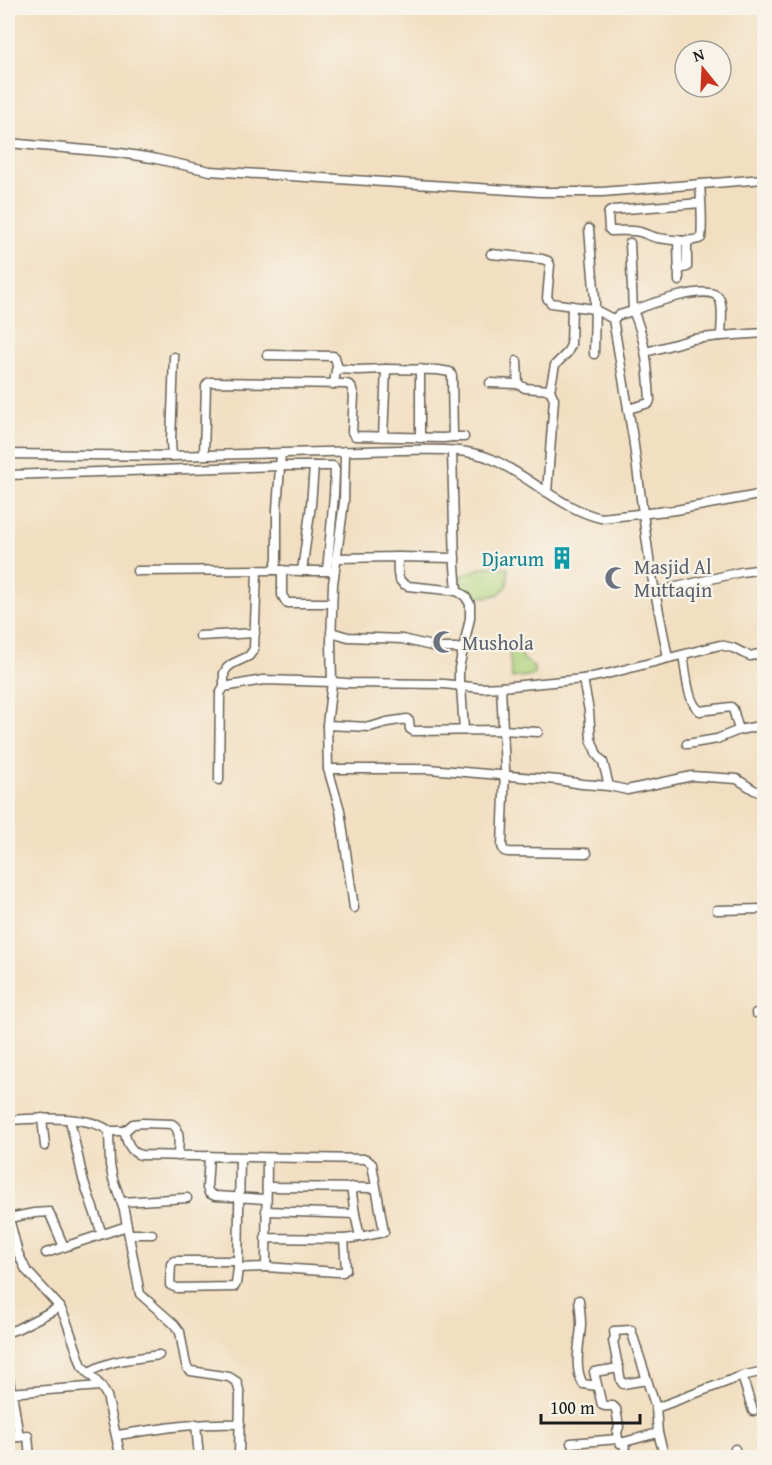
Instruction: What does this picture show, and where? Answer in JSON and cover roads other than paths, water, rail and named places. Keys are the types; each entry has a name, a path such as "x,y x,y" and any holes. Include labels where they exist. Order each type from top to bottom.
{"street":[{"path":"8,143 120,153 210,171 510,191 602,192 765,179"},
{"path":"700,184 701,203 701,238 697,240 657,238 640,232 609,229 609,212 613,210 701,203"},
{"path":"589,229 594,278 594,354"},
{"path":"679,282 678,268 682,240"},
{"path":"628,409 644,406 650,400 646,352 633,311 630,243"},
{"path":"491,254 548,261 550,265 548,300 551,303 594,309 613,319"},
{"path":"613,319 664,299 701,292 708,293 717,296 720,300 721,336"},
{"path":"547,492 554,399 550,390 555,365 567,353 571,345 572,306"},
{"path":"613,319 655,592 668,658"},
{"path":"646,352 693,339 765,333"},
{"path":"267,355 333,356 338,369 335,373 334,384"},
{"path":"172,454 174,357"},
{"path":"517,361 518,384"},
{"path":"338,369 449,371 451,373 453,437"},
{"path":"383,437 386,369"},
{"path":"420,369 420,438"},
{"path":"204,452 206,386 208,383 347,384 351,386 354,396 352,432 369,444 401,444 466,452 491,459 595,517 610,518 676,510 765,494"},
{"path":"490,383 518,384 525,388 550,390"},
{"path":"8,454 135,456 204,452 219,454 345,451 383,437 401,444 420,438 464,437"},
{"path":"330,571 336,558 344,502 345,451"},
{"path":"452,451 457,591"},
{"path":"281,453 277,559 282,595 285,602 332,603"},
{"path":"219,454 219,468"},
{"path":"135,456 135,471"},
{"path":"302,571 314,466"},
{"path":"8,475 333,466 335,469 330,571 332,682 327,725 328,769 340,810 354,908"},
{"path":"398,557 398,571 402,584 457,591 465,596 470,604 470,618 459,668 464,730"},
{"path":"336,558 455,558"},
{"path":"655,592 741,572 765,569"},
{"path":"137,571 330,571"},
{"path":"219,780 220,694 224,687 226,668 249,656 254,649 257,571"},
{"path":"331,632 348,637 402,639 440,648 462,650"},
{"path":"200,636 255,633"},
{"path":"224,687 263,680 501,687 583,679 720,645 750,656 765,653"},
{"path":"683,655 692,702 696,709 700,711 731,707 739,730"},
{"path":"583,679 591,738 597,755 603,762 609,786"},
{"path":"501,687 504,774 502,846 504,851 587,853"},
{"path":"327,725 370,727 407,719 413,731 538,732"},
{"path":"687,744 765,725"},
{"path":"328,769 429,769 504,774 627,790 692,776 737,779 765,794"},
{"path":"717,910 765,909"},
{"path":"42,1118 45,1146"},
{"path":"8,1120 42,1118 70,1120 100,1126 109,1131 125,1131 133,1124 141,1123 172,1124 179,1132 178,1156"},
{"path":"70,1120 83,1179 102,1234"},
{"path":"109,1131 113,1179 122,1202 140,1294 168,1318 180,1332 187,1368 191,1371 229,1377 237,1382 240,1394 239,1458"},
{"path":"125,1131 128,1142 136,1154 366,1159 372,1164 384,1232 344,1239 265,1238"},
{"path":"209,1156 207,1188 209,1193 214,1196 266,1199"},
{"path":"240,1157 238,1265 237,1284 234,1287 177,1288 170,1285 171,1264 174,1261 238,1265 343,1272 346,1269 344,1239"},
{"path":"266,1267 267,1158"},
{"path":"267,1187 376,1188"},
{"path":"351,1187 360,1238"},
{"path":"122,1202 187,1198"},
{"path":"266,1211 356,1214"},
{"path":"64,1247 49,1212 8,1216 18,1253 26,1270 60,1307 81,1362 101,1386 109,1402 121,1458"},
{"path":"46,1253 102,1234 128,1230 152,1234"},
{"path":"579,1300 580,1377 583,1384 597,1386"},
{"path":"8,1332 60,1307"},
{"path":"646,1380 623,1384 613,1341 614,1332 631,1330 656,1408 658,1433 665,1458"},
{"path":"88,1373 104,1364 159,1355"},
{"path":"619,1368 594,1371 602,1405 616,1408 619,1427 617,1432 626,1458"},
{"path":"656,1408 742,1376 765,1371"},
{"path":"742,1376 753,1411"},
{"path":"8,1378 19,1437"},
{"path":"10,1392 101,1386"},
{"path":"117,1435 196,1424 240,1424"},
{"path":"196,1424 199,1458"},
{"path":"571,1443 621,1440 658,1433"},
{"path":"8,1438 28,1436 30,1458"}],"place":[{"name":"Djarum","path":"562,558"},
{"name":"Masjid Al Muttaqin","path":"616,578"},
{"name":"Mushola","path":"444,642"}]}
